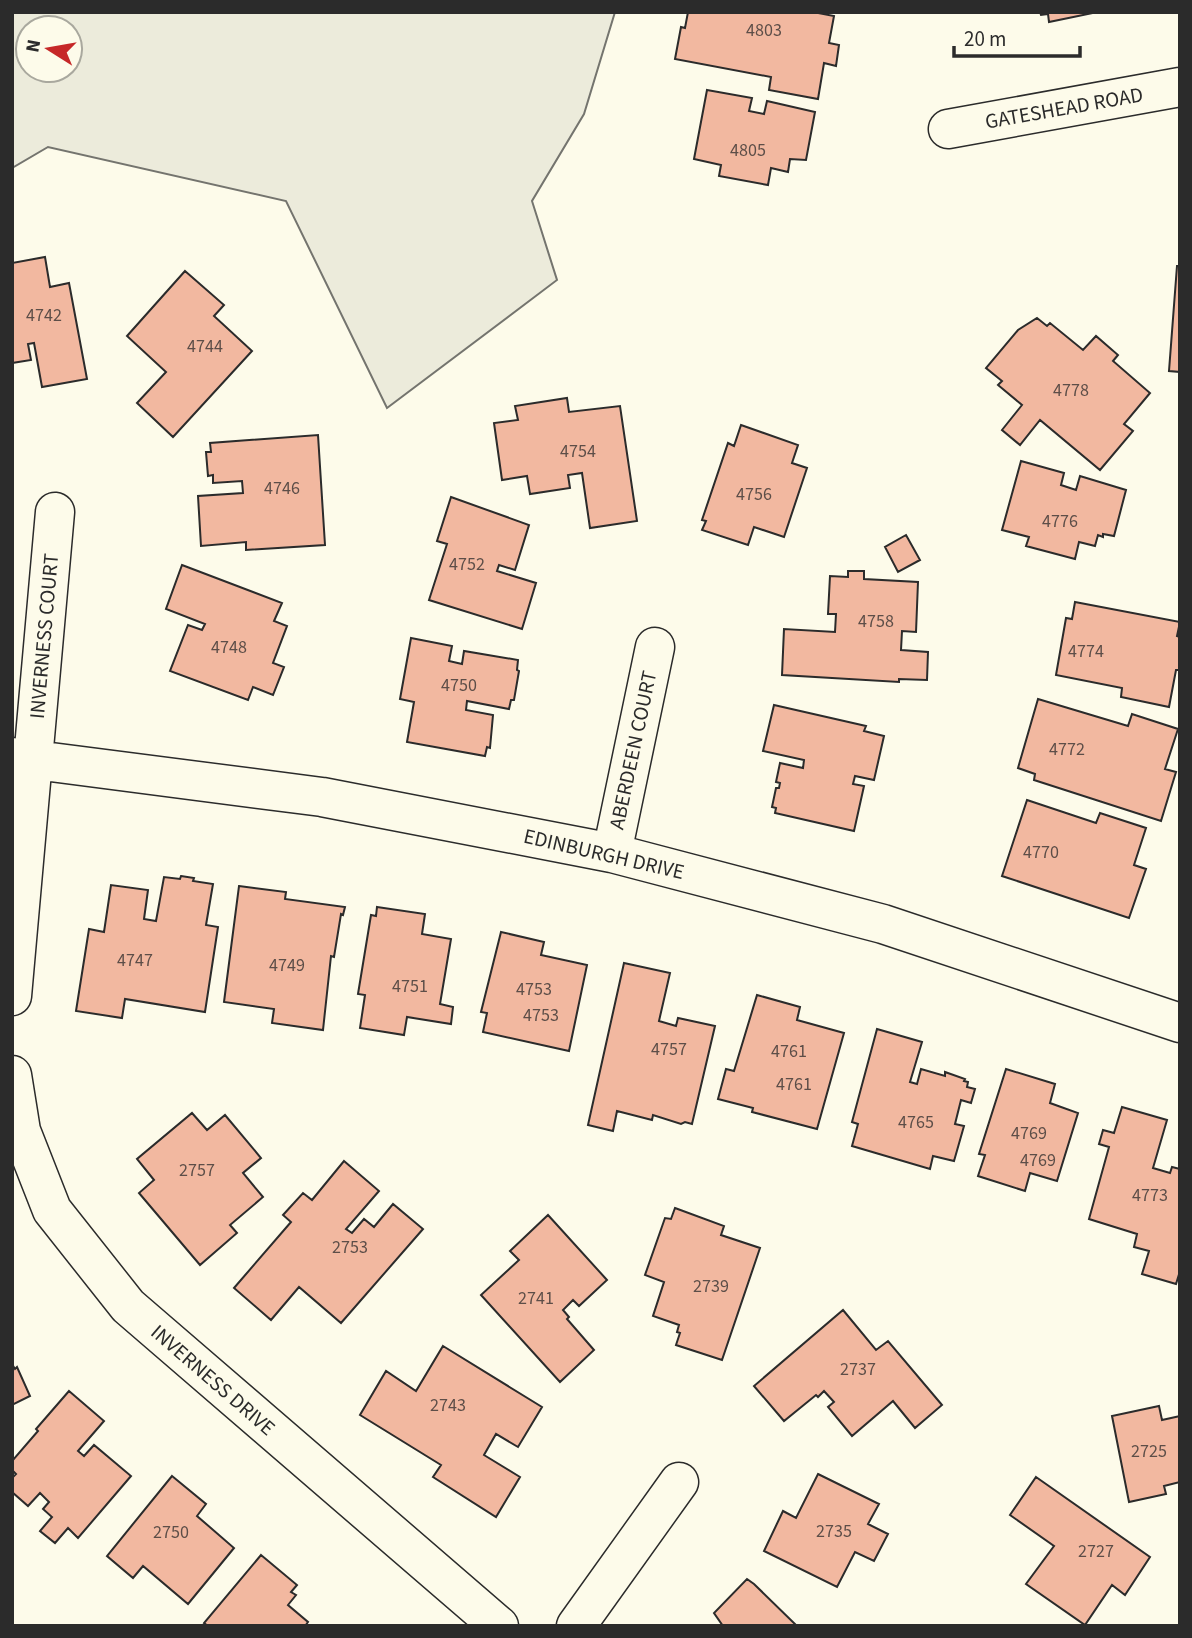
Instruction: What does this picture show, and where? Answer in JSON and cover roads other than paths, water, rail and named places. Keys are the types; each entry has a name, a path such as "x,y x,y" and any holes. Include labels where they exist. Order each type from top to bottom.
{"street":[{"name":"GATESHEAD ROAD","path":"948,129 1180,87"},
{"name":"INVERNESS COURT","path":"23,758 55,512"},
{"name":"ABERDEEN COURT","path":"612,853 655,647"},
{"name":"EDINBURGH DRIVE","path":"23,758 322,797 612,853 883,924 1180,1023"},
{"path":"12,996 23,758"},
{"name":"INVERNESS DRIVE","path":"12,1074 21,1131 52,1210 128,1306 499,1626"},
{"path":"576,1626 679,1482"}]}
